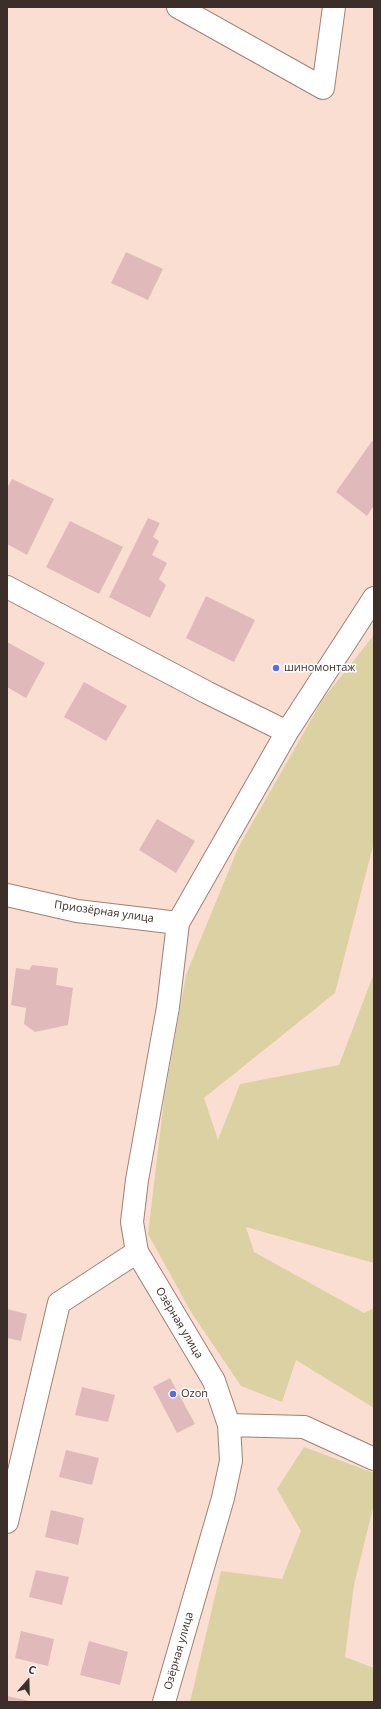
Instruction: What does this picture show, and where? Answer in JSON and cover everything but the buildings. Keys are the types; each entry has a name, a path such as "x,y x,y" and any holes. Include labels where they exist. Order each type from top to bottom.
{"street":[{"path":"178,7 323,88 334,7"},
{"path":"7,587 201,690 287,732"},
{"path":"7,1522 59,1303 137,1252 132,1222 137,1180 168,1007 178,923 287,732 374,598"},
{"name":"Приозёрная улица","path":"7,895 77,911 178,923"},
{"name":"Озёрная улица","path":"137,1252 214,1381 230,1425 231,1461 223,1498 164,1702"},
{"path":"230,1425 304,1427 374,1459"}],"shaded area":[{"path":"374,635 374,842 335,993 204,1098 218,1140 240,1084 339,1065 374,973 374,1263 246,1227 254,1252 364,1313 374,1308 374,1408 296,1360 282,1402 241,1386 191,1312 148,1234 164,1100 186,975 238,848 323,699"},
{"path":"304,1447 374,1473 374,1504 354,1585 345,1657 374,1668 374,1702 190,1702 221,1571 282,1579 301,1531 277,1489"}],"place":[{"name":"шиномонтаж","path":"276,668"},
{"name":"Ozon","path":"173,1394"}]}
